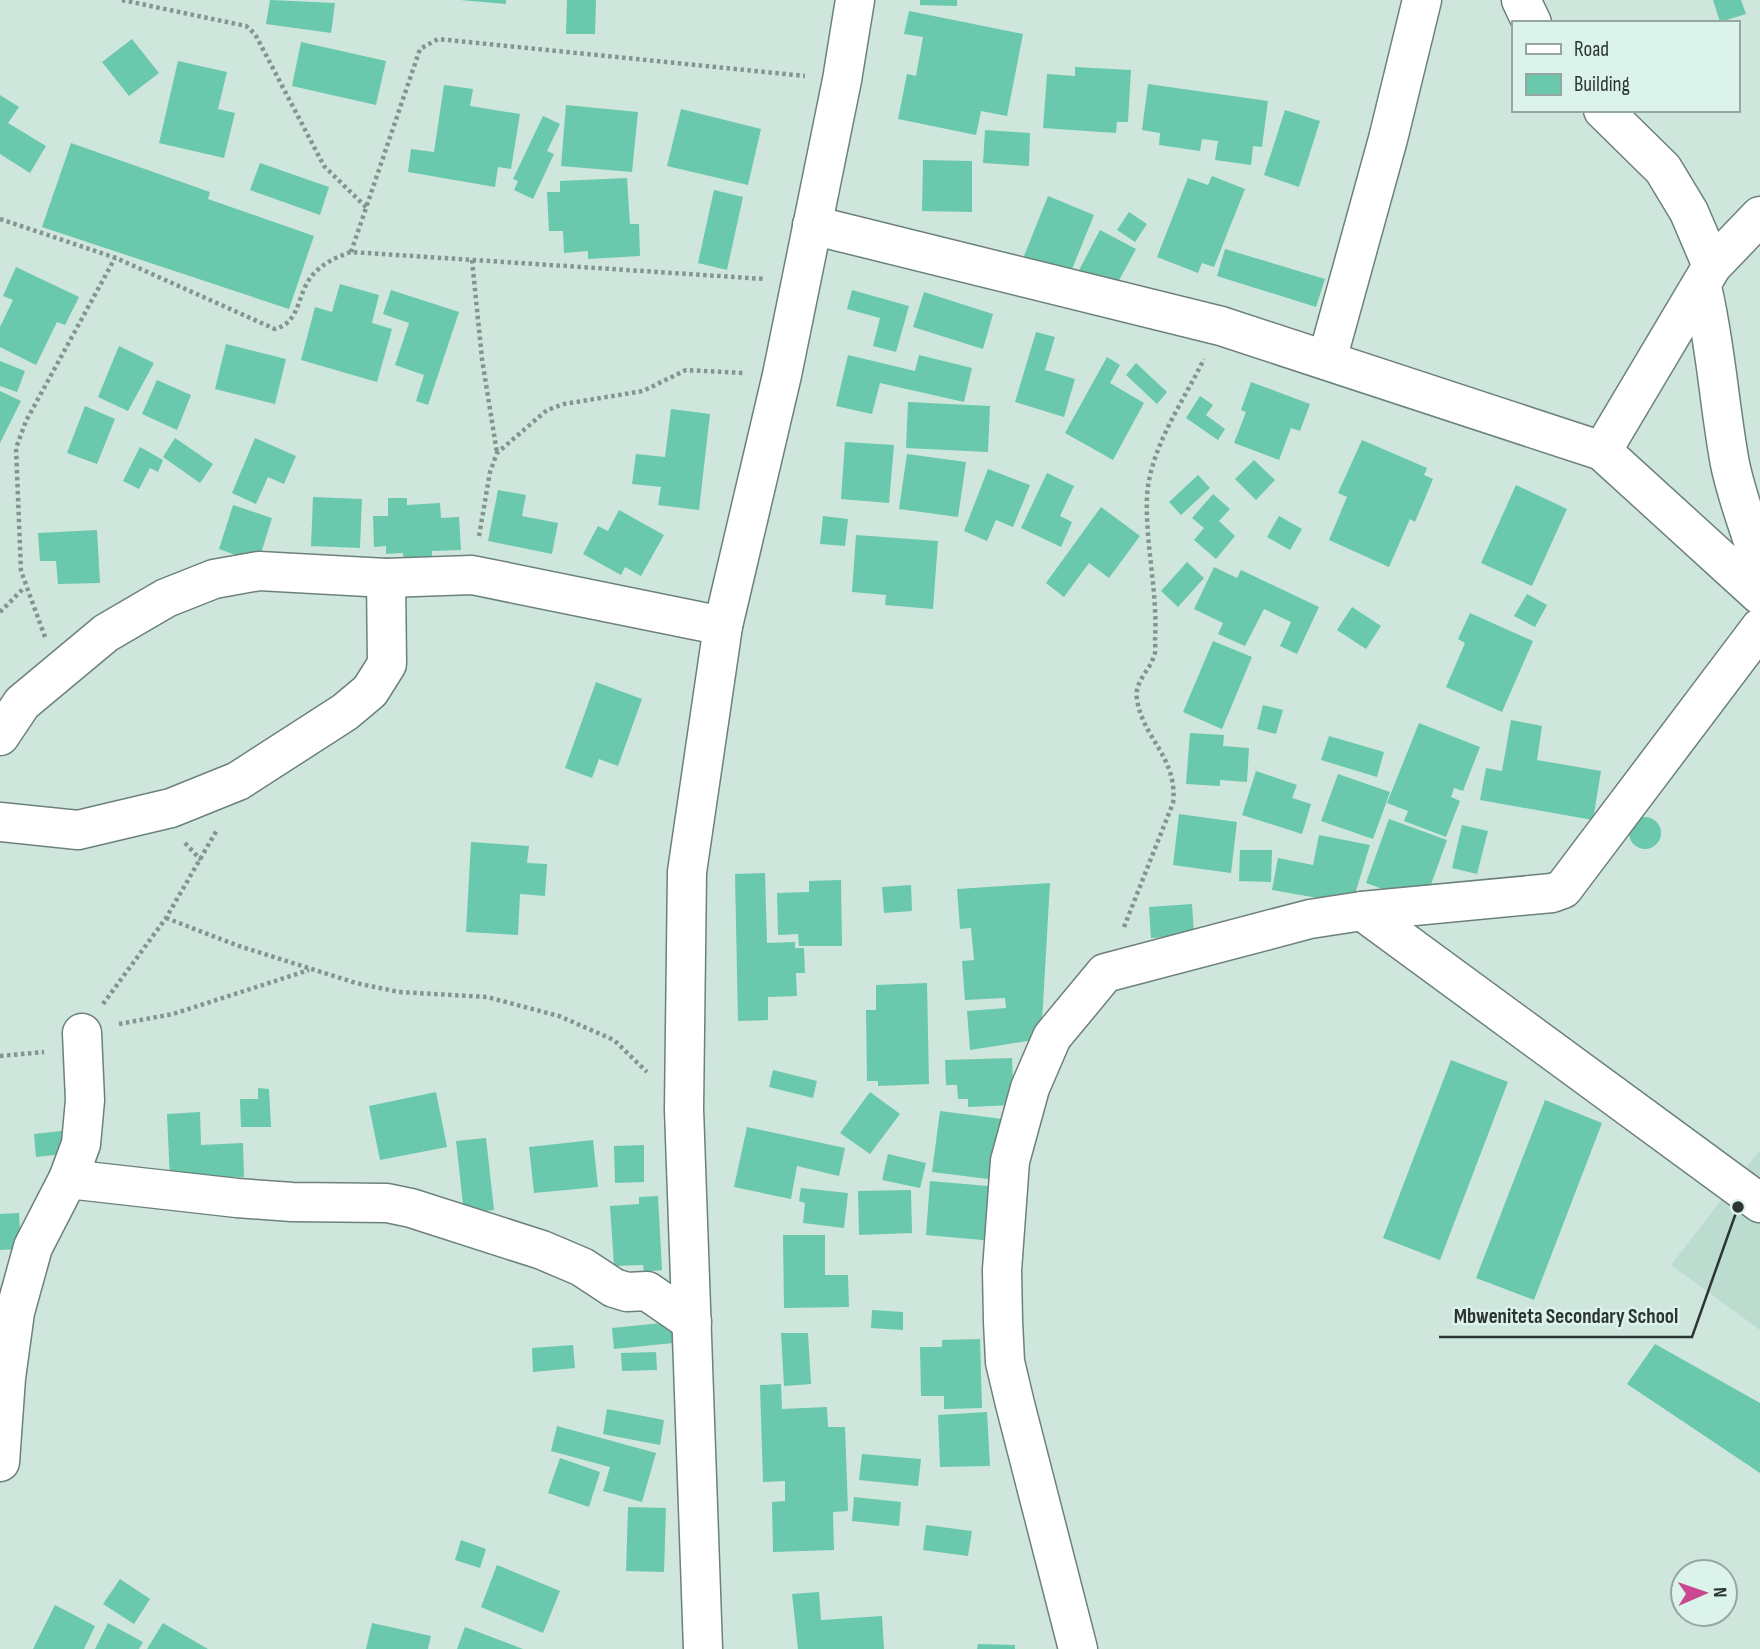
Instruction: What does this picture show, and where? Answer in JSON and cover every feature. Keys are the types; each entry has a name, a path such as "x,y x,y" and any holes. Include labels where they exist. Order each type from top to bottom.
{"street":[{"path":"703,1649 684,1109 687,872 723,626 782,375 842,80 855,0"},
{"path":"1327,360 1388,139 1422,0"},
{"path":"1521,0 1530,21"},
{"path":"1606,112 1663,169 1689,212 1707,276 1730,462 1760,563"},
{"path":"1602,451 1707,276 1760,216"},
{"path":"813,225 1221,326 1602,451 1760,596"},
{"path":"0,736 22,703 106,633 166,598 214,579 259,571 386,578 472,575 723,626"},
{"path":"0,822 78,830 171,807 237,781 345,712 370,691 387,664 386,578"},
{"path":"1078,1649 1039,1505 1006,1362 1002,1270 1010,1161 1030,1088 1052,1037 1105,973 1310,919 1362,911 1552,893 1563,889 1760,628"},
{"path":"1362,911 1760,1203"},
{"path":"0,1462 6,1378 15,1312 33,1247 68,1179 81,1144 85,1100 84,1030"},
{"path":"68,1179 237,1198 292,1202 387,1203 411,1208 542,1250 582,1267 614,1288 627,1292 647,1291 692,1322"}],"path":[{"path":"122,0 246,26 255,34 324,166 368,209"},
{"path":"351,252 368,209 420,49 438,38 842,80"},
{"path":"0,219 116,258 275,329 285,326 293,317 307,282 318,270 333,258 351,252 801,281"},
{"path":"61,673 25,588 20,558 16,448 26,421 116,258"},
{"path":"472,260 482,359 498,453"},
{"path":"1105,973 1173,803 1175,789 1169,764 1142,718 1137,697 1139,681 1154,656 1157,618 1147,496 1154,460 1221,326"},
{"path":"472,575 490,471 498,453 547,410 564,404 643,391 678,372 782,375"},
{"path":"0,612 25,588"},
{"path":"84,1030 166,918 211,844 237,781"},
{"path":"166,918 310,970 399,992 487,997 559,1016 614,1040 684,1109"},
{"path":"0,1056 49,1051 84,1030 173,1014 310,970"}],"shaded area":[{"path":"1760,1150 1760,1330 1671,1265"}],"building":[{"path":"270,0 335,3 331,33 266,24"},
{"path":"460,0 506,0 506,4"},
{"path":"567,0 596,0 595,34 566,34"},
{"path":"920,0 957,0 957,6 920,5"},
{"path":"1713,0 1741,0 1746,14 1720,21"},
{"path":"909,11 1023,34 1007,116 981,111 976,135 898,119 907,74 916,76 923,37 904,34"},
{"path":"132,39 159,73 129,96 102,62"},
{"path":"301,42 386,61 376,105 292,86"},
{"path":"178,61 227,72 218,109 235,113 224,158 159,143"},
{"path":"1075,67 1131,70 1128,122 1117,122 1116,133 1043,128 1047,74 1075,76"},
{"path":"1148,84 1268,101 1262,147 1253,146 1251,165 1215,160 1218,141 1202,139 1200,151 1159,145 1160,133 1142,130"},
{"path":"444,85 473,89 470,106 520,114 511,169 498,167 495,187 408,172 411,149 434,152"},
{"path":"0,95 19,107 8,123 46,146 30,173 0,154"},
{"path":"566,105 638,112 632,172 561,166"},
{"path":"681,109 761,129 748,185 667,166"},
{"path":"1285,110 1320,121 1299,187 1264,175"},
{"path":"543,116 560,124 547,151 554,154 533,199 514,190 518,181 513,179"},
{"path":"985,130 1030,133 1029,166 983,163"},
{"path":"71,143 210,192 208,199 314,236 289,309 42,227"},
{"path":"923,160 972,161 972,212 922,211"},
{"path":"260,163 329,187 320,215 250,190"},
{"path":"1212,176 1245,189 1214,267 1202,263 1198,273 1157,257 1188,178 1208,185"},
{"path":"627,178 630,224 639,224 640,256 588,259 588,251 564,253 563,231 549,231 547,192 560,192 560,181"},
{"path":"714,190 743,197 727,270 698,263"},
{"path":"1048,196 1094,215 1068,279 1022,261"},
{"path":"1129,212 1147,224 1135,242 1117,230"},
{"path":"1100,230 1136,249 1111,295 1076,276"},
{"path":"1225,249 1325,279 1316,307 1217,276"},
{"path":"16,267 79,297 65,325 57,322 36,365 0,347 0,327 13,300 3,296"},
{"path":"340,284 379,295 372,323 392,329 377,382 301,360 315,307 332,312"},
{"path":"391,290 459,312 428,405 416,401 424,375 395,365 409,323 383,314"},
{"path":"852,290 909,306 896,352 873,346 880,318 847,309"},
{"path":"924,292 993,314 983,349 913,327"},
{"path":"1036,332 1055,337 1045,370 1075,379 1064,417 1015,402"},
{"path":"226,344 286,359 275,404 215,389"},
{"path":"119,346 154,363 128,411 98,397"},
{"path":"848,355 915,371 919,355 972,368 964,402 880,383 872,414 836,406"},
{"path":"1107,357 1120,365 1110,383 1144,403 1113,460 1065,433"},
{"path":"0,361 25,371 17,392 0,386"},
{"path":"1136,363 1167,392 1157,404 1126,375"},
{"path":"157,380 191,395 177,430 142,414"},
{"path":"1251,382 1310,404 1300,431 1291,428 1279,460 1234,443 1246,412 1241,410"},
{"path":"0,391 21,401 0,443"},
{"path":"1200,396 1213,405 1206,415 1225,429 1218,440 1186,418"},
{"path":"908,402 990,406 988,452 906,448"},
{"path":"85,406 115,419 97,464 67,453"},
{"path":"671,409 710,414 699,510 658,505 661,487 632,484 636,454 665,457"},
{"path":"175,438 213,464 200,483 163,457"},
{"path":"255,438 296,456 284,484 268,477 256,504 232,493"},
{"path":"1362,440 1427,468 1424,475 1433,479 1415,522 1410,519 1389,567 1329,540 1347,497 1338,493"},
{"path":"845,442 894,445 889,503 841,499"},
{"path":"140,447 163,460 158,472 150,468 139,489 123,481"},
{"path":"907,454 966,462 958,517 899,509"},
{"path":"1254,460 1275,480 1256,500 1235,479"},
{"path":"988,469 1030,485 1013,527 996,520 987,541 964,531"},
{"path":"1047,473 1074,486 1060,516 1072,522 1061,547 1021,528"},
{"path":"1198,475 1210,488 1181,515 1169,502"},
{"path":"1516,485 1567,509 1532,586 1481,563"},
{"path":"498,490 526,495 522,516 558,523 552,554 488,541"},
{"path":"1213,494 1230,509 1219,521 1235,536 1216,559 1194,540 1204,528 1192,518"},
{"path":"313,497 362,499 360,548 311,546"},
{"path":"388,498 407,498 407,505 440,503 441,518 459,517 461,550 432,551 432,569 404,570 403,553 386,554 386,546 374,547 373,516 388,516"},
{"path":"233,505 272,518 258,563 219,549"},
{"path":"1101,507 1140,536 1109,578 1089,563 1064,597 1046,583"},
{"path":"619,510 664,535 641,576 625,567 621,575 583,554 598,526 608,531"},
{"path":"823,516 848,519 845,546 820,544"},
{"path":"1279,516 1302,529 1290,550 1267,537"},
{"path":"97,530 100,583 58,584 56,561 40,561 38,533"},
{"path":"856,535 938,541 933,609 885,605 886,595 852,592"},
{"path":"1187,562 1204,578 1178,607 1161,591"},
{"path":"1214,567 1237,578 1241,570 1319,607 1297,654 1280,646 1291,622 1264,609 1245,646 1218,634 1223,623 1194,609"},
{"path":"1527,594 1547,605 1535,627 1514,616"},
{"path":"1352,607 1381,626 1366,649 1337,630"},
{"path":"1470,613 1533,641 1502,712 1446,687 1465,643 1458,639"},
{"path":"1213,641 1252,657 1222,729 1183,712"},
{"path":"596,682 642,699 618,766 599,759 592,778 565,768"},
{"path":"1263,705 1283,710 1276,734 1257,729"},
{"path":"1511,720 1542,726 1537,760 1601,771 1593,820 1480,800 1486,768 1502,771"},
{"path":"1419,723 1480,747 1463,791 1454,788 1451,797 1460,801 1446,837 1404,821 1408,811 1387,803"},
{"path":"1190,733 1224,735 1223,746 1249,748 1247,782 1220,780 1220,786 1186,784"},
{"path":"1329,736 1384,752 1377,777 1321,760"},
{"path":"1256,771 1297,785 1292,798 1311,804 1302,834 1242,815"},
{"path":"1338,774 1390,792 1373,839 1321,821"},
{"path":"1179,814 1237,822 1231,873 1173,865"},
{"path":"1645,817 1656,822 1661,833 1656,844 1645,849 1634,844 1629,833 1634,822"},
{"path":"1389,819 1447,840 1424,904 1366,883"},
{"path":"1462,825 1488,831 1477,874 1452,868"},
{"path":"1319,835 1370,845 1352,904 1272,890 1278,858 1313,865"},
{"path":"471,842 529,846 527,863 547,864 545,896 520,894 518,935 466,932"},
{"path":"1240,850 1272,850 1271,882 1239,881"},
{"path":"765,873 767,943 795,942 795,948 804,948 805,973 796,973 797,996 768,997 768,1020 738,1021 735,874"},
{"path":"841,880 842,946 799,946 798,934 778,935 777,893 809,892 809,881"},
{"path":"1050,883 1041,1039 970,1050 967,1011 1006,1008 1005,998 965,1000 962,961 974,960 971,928 960,929 957,889"},
{"path":"911,885 912,911 884,913 882,887"},
{"path":"1192,904 1194,935 1151,938 1149,907"},
{"path":"927,983 929,1084 878,1086 878,1081 867,1081 866,1010 876,1010 876,985"},
{"path":"1012,1058 1014,1105 968,1107 968,1099 958,1099 957,1085 946,1085 945,1060"},
{"path":"1451,1060 1508,1082 1440,1260 1383,1238"},
{"path":"773,1070 817,1081 813,1098 769,1087"},
{"path":"258,1088 269,1089 271,1127 241,1127 240,1099 258,1099"},
{"path":"436,1092 447,1147 380,1160 369,1106"},
{"path":"870,1092 900,1114 870,1154 840,1133"},
{"path":"1545,1100 1602,1123 1534,1300 1476,1278"},
{"path":"940,1111 1010,1120 1004,1181 932,1172"},
{"path":"200,1112 201,1145 243,1143 244,1177 170,1181 167,1114"},
{"path":"747,1127 845,1148 839,1176 797,1166 791,1199 734,1187"},
{"path":"71,1130 73,1153 36,1157 34,1134"},
{"path":"486,1138 494,1210 464,1213 456,1141"},
{"path":"593,1140 598,1187 534,1193 529,1147"},
{"path":"644,1145 644,1182 615,1183 614,1146"},
{"path":"888,1154 926,1163 920,1188 882,1180"},
{"path":"930,1181 999,1187 994,1241 926,1235"},
{"path":"801,1188 848,1193 844,1228 803,1223 805,1203 799,1201"},
{"path":"911,1190 912,1233 859,1235 858,1191"},
{"path":"658,1196 662,1270 644,1272 643,1265 614,1266 610,1206 639,1204 639,1197"},
{"path":"19,1213 21,1249 0,1250 0,1214"},
{"path":"783,1235 825,1235 825,1275 848,1275 849,1307 784,1308"},
{"path":"872,1310 903,1312 903,1330 871,1328"},
{"path":"671,1322 673,1343 614,1349 612,1328"},
{"path":"781,1333 808,1333 811,1384 784,1386"},
{"path":"980,1339 982,1408 944,1409 944,1396 921,1396 920,1347 942,1347 942,1340"},
{"path":"1655,1344 1760,1403 1760,1473 1627,1384"},
{"path":"573,1345 575,1368 533,1372 532,1348"},
{"path":"656,1352 657,1370 622,1371 621,1353"},
{"path":"781,1384 782,1409 827,1407 828,1427 845,1427 848,1511 833,1512 834,1550 773,1552 772,1502 785,1501 785,1481 763,1482 760,1385"},
{"path":"607,1409 664,1420 660,1445 603,1434"},
{"path":"987,1412 990,1466 940,1467 938,1415"},
{"path":"557,1426 656,1453 642,1502 603,1491 610,1467 551,1451"},
{"path":"862,1454 921,1459 918,1486 859,1480"},
{"path":"560,1458 600,1472 589,1507 548,1493"},
{"path":"854,1497 901,1502 899,1526 852,1521"},
{"path":"628,1507 666,1508 664,1572 626,1571"},
{"path":"926,1525 972,1531 968,1556 923,1550"},
{"path":"461,1540 486,1549 480,1568 455,1560"},
{"path":"497,1565 560,1591 543,1633 481,1607"},
{"path":"120,1579 150,1599 134,1624 103,1604"},
{"path":"819,1592 821,1620 882,1616 884,1649 798,1649 792,1594"},
{"path":"55,1605 95,1626 84,1649 33,1649"},
{"path":"108,1623 143,1642 139,1649 95,1649"},
{"path":"163,1623 208,1649 147,1649"},
{"path":"372,1623 431,1636 428,1649 366,1649"},
{"path":"465,1627 523,1649 457,1649"},
{"path":"978,1644 1015,1645 1015,1649 977,1649"}],"place":[{"name":"Mbweniteta Secondary School","path":"1738,1207"}]}
